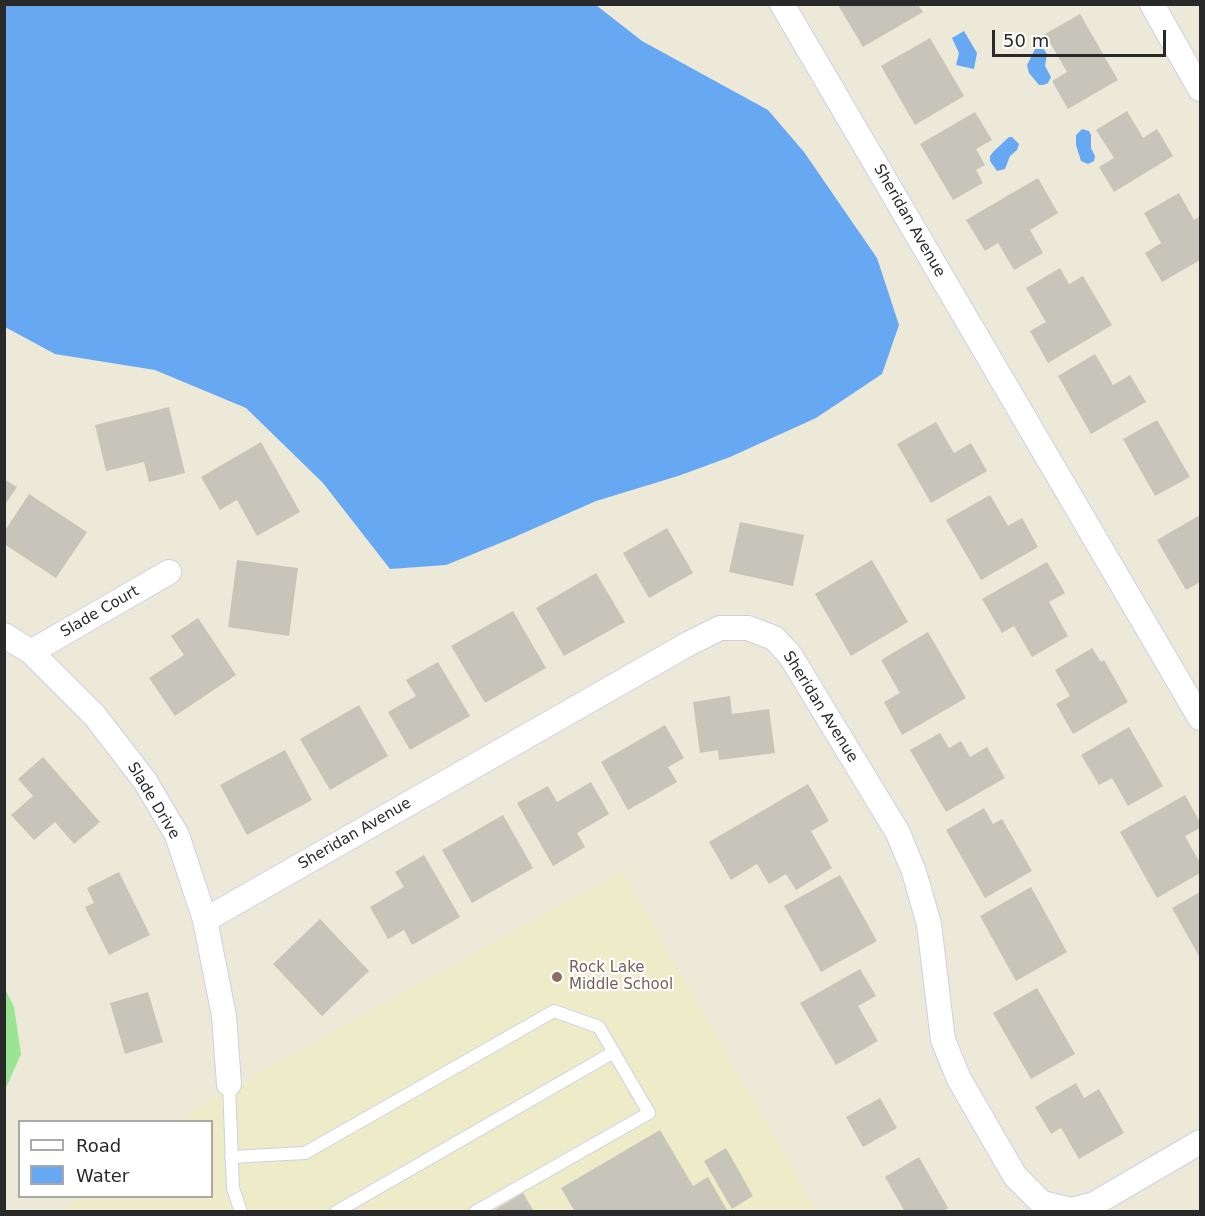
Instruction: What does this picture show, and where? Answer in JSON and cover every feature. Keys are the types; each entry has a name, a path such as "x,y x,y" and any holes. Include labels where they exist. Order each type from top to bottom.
{"street":[{"name":"Sheridan Avenue","path":"782,4 1200,718"},
{"path":"1152,4 1200,89"},
{"name":"Slade Court","path":"31,652 169,572"},
{"name":"Sheridan Avenue","path":"205,920 688,644 720,628 748,628 774,638 790,655 897,833 914,872 929,924 943,1040 959,1079 1015,1176 1042,1203 1071,1210 1094,1204 1200,1142"},
{"name":"Slade Drive","path":"4,635 31,652 95,716 145,781 177,835 205,920 224,1016 229,1084"}],"lane":[{"path":"231,1157 305,1153 554,1011 599,1027 649,1113 475,1212"},
{"path":"336,1212 614,1052"},
{"path":"229,1084 233,1188 241,1212"}],"shaded area":[{"name":"Rock Lake Middle School","path":"622,871 817,1211 60,1212 78,1198 213,1198 213,1120 180,1120 201,1105"}],"green space":[{"path":"5,989 14,1007 21,1054 5,1090"}],"water":[{"path":"4,5 596,5 642,41 768,110 804,152 877,258 899,325 882,374 816,418 730,457 678,476 596,501 446,565 390,569 323,483 246,408 155,370 55,354 5,327"},
{"path":"964,31 977,53 974,69 956,65 959,53 952,38"},
{"path":"1043,48 1047,54 1045,66 1051,77 1048,83 1039,85 1029,73 1027,65 1035,49"},
{"path":"1082,129 1089,131 1091,135 1091,148 1095,156 1094,161 1088,164 1081,161 1076,145 1076,135"},
{"path":"1009,137 1019,144 1017,150 1010,156 1005,169 997,171 990,161 990,156"}],"building":[{"path":"838,5 918,5 923,12 863,47"},
{"path":"1080,14 1118,80 1068,109 1052,81 1067,72 1045,34"},
{"path":"930,38 964,96 915,125 881,66"},
{"path":"1127,111 1143,138 1157,129 1173,156 1114,192 1099,167 1114,158 1096,130"},
{"path":"975,112 992,140 976,149 985,165 976,170 983,183 953,200 920,144"},
{"path":"1038,178 1058,213 1030,230 1043,253 1014,270 998,243 985,251 966,220"},
{"path":"1179,193 1194,220 1200,216 1200,260 1162,282 1145,253 1161,243 1144,213"},
{"path":"1060,268 1069,284 1083,276 1112,325 1048,363 1030,331 1046,322 1026,288"},
{"path":"1095,354 1113,385 1130,375 1146,402 1091,434 1058,376"},
{"path":"169,407 185,473 149,482 144,462 106,471 95,425"},
{"path":"1157,420 1190,477 1155,496 1123,439"},
{"path":"936,422 954,453 971,443 987,471 931,503 897,444"},
{"path":"261,442 300,512 257,536 237,500 220,510 201,477"},
{"path":"4,479 17,487 4,506"},
{"path":"29,494 87,532 56,578 4,544 4,532"},
{"path":"990,495 1008,526 1022,518 1038,547 981,580 946,520"},
{"path":"1200,515 1200,582 1186,590 1157,540"},
{"path":"740,522 804,535 793,586 729,572"},
{"path":"667,528 693,573 649,598 623,553"},
{"path":"237,560 298,568 289,636 228,627"},
{"path":"872,560 908,622 851,656 815,594"},
{"path":"1047,562 1065,593 1049,602 1068,636 1032,657 1014,626 1002,633 982,599"},
{"path":"596,573 625,622 564,656 536,608"},
{"path":"513,611 546,668 485,703 451,646"},
{"path":"198,618 236,675 175,716 149,678 184,655 171,636"},
{"path":"928,632 966,698 902,735 884,702 900,693 881,660"},
{"path":"1092,648 1101,662 1104,660 1128,702 1073,734 1056,704 1070,696 1055,670"},
{"path":"438,662 470,716 410,750 388,712 416,696 406,680"},
{"path":"730,696 732,714 769,709 775,753 719,760 718,750 700,753 693,702"},
{"path":"359,705 388,756 330,790 300,739"},
{"path":"665,725 684,758 668,767 677,782 628,810 601,762"},
{"path":"1129,727 1163,786 1128,806 1112,778 1099,785 1081,755"},
{"path":"940,733 949,748 961,741 970,757 987,747 1005,778 946,812 910,750"},
{"path":"285,750 312,800 247,835 220,785"},
{"path":"43,757 100,822 74,844 55,822 34,840 11,815 33,796 18,779"},
{"path":"591,782 609,814 577,833 585,847 553,866 517,803 548,786 557,802"},
{"path":"808,784 829,821 811,831 832,868 796,890 786,874 769,884 757,864 731,880 709,842"},
{"path":"1185,795 1200,822 1200,828 1185,836 1200,863 1200,873 1157,898 1120,832"},
{"path":"984,808 993,824 1002,819 1032,871 985,898 946,830"},
{"path":"503,815 533,868 472,903 442,850"},
{"path":"424,855 460,917 412,945 404,930 388,939 370,907 404,887 395,872"},
{"path":"119,872 150,935 109,955 85,907 94,903 87,888"},
{"path":"840,875 877,941 821,972 784,906"},
{"path":"1031,887 1067,952 1016,981 980,916"},
{"path":"1200,892 1200,958 1172,908"},
{"path":"320,919 369,971 322,1016 273,964"},
{"path":"860,969 876,996 858,1006 878,1041 836,1065 800,1003"},
{"path":"1037,988 1075,1054 1031,1079 993,1013"},
{"path":"148,992 163,1042 125,1054 110,1003"},
{"path":"1076,1083 1084,1098 1099,1089 1124,1133 1079,1159 1061,1128 1051,1134 1035,1107"},
{"path":"880,1098 897,1128 863,1147 846,1117"},
{"path":"660,1130 693,1186 708,1177 728,1212 575,1212 561,1188"},
{"path":"726,1148 753,1196 732,1209 704,1161"},
{"path":"919,1157 948,1208 942,1212 905,1212 885,1177"},
{"path":"523,1193 533,1210 531,1212 491,1212"}],"place":[{"name":"Rock Lake Middle School","path":"557,977"}]}
